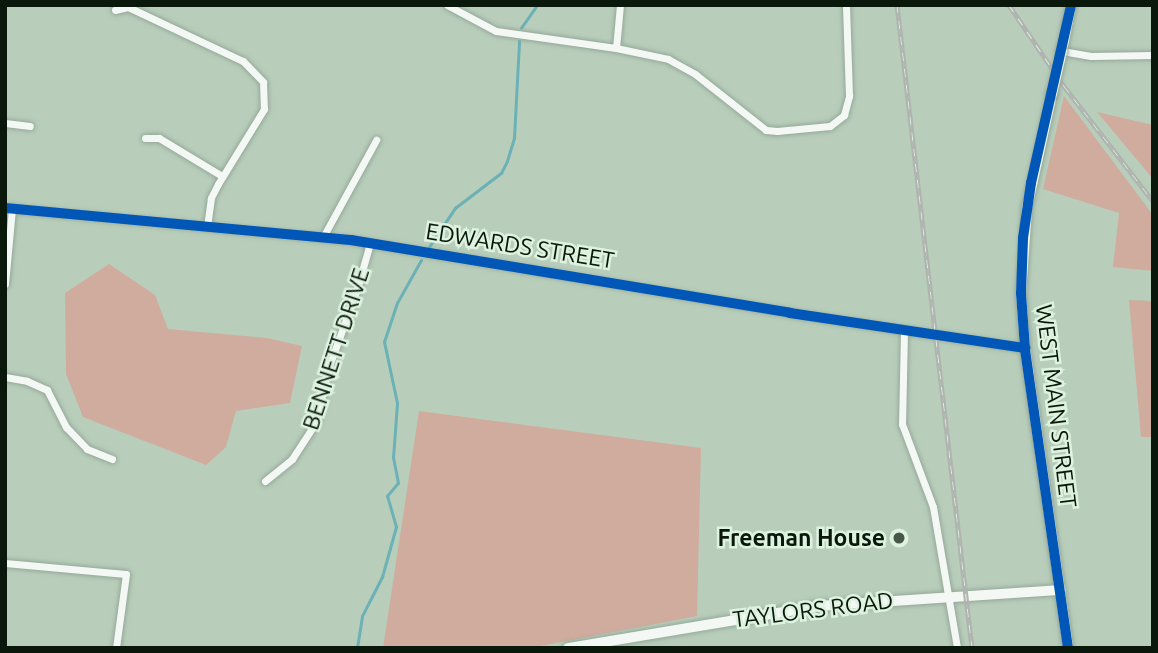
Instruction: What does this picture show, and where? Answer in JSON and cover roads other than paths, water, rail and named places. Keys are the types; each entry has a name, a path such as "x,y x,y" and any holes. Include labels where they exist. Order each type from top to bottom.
{"street":[{"path":"616,48 620,5"},
{"path":"451,6 496,31 616,48 654,55 681,65 766,130 824,127 840,119 848,103 846,5"},
{"name":"WEST MAIN STREET","path":"1069,648 1025,348 1021,293 1023,238 1031,183 1071,5"},
{"path":"116,10 128,7 243,61 263,82 264,109 259,122 222,176 211,198 207,226"},
{"path":"1062,51 1091,56 1153,55"},
{"path":"5,123 30,127"},
{"path":"145,138 159,138 222,176"},
{"path":"323,237 376,140"},
{"path":"5,284 9,208"},
{"name":"EDWARDS STREET","path":"9,208 370,243 904,331 1025,348"},
{"name":"BENNETT DRIVE","path":"265,481 292,459 316,422 328,369 358,289 370,243"},
{"path":"904,331 902,424 933,507 946,596 957,648"},
{"path":"5,377 47,390 66,427 87,449 112,459"},
{"path":"5,563 126,574 116,648"},
{"name":"TAYLORS ROAD","path":"568,648 777,611 946,596 1060,590"}],"waterway":[{"path":"521,28 537,5"},
{"path":"429,247 455,208 501,173 507,161 514,138 519,41"},
{"path":"357,648 362,616 382,577 396,527 387,496 398,483 393,458 397,403 384,342 397,303 421,260"}],"railway":[{"path":"897,5 972,648"},
{"path":"1009,5 1064,86 1153,201"}],"place":[{"name":"Freeman House","path":"899,538"}]}
